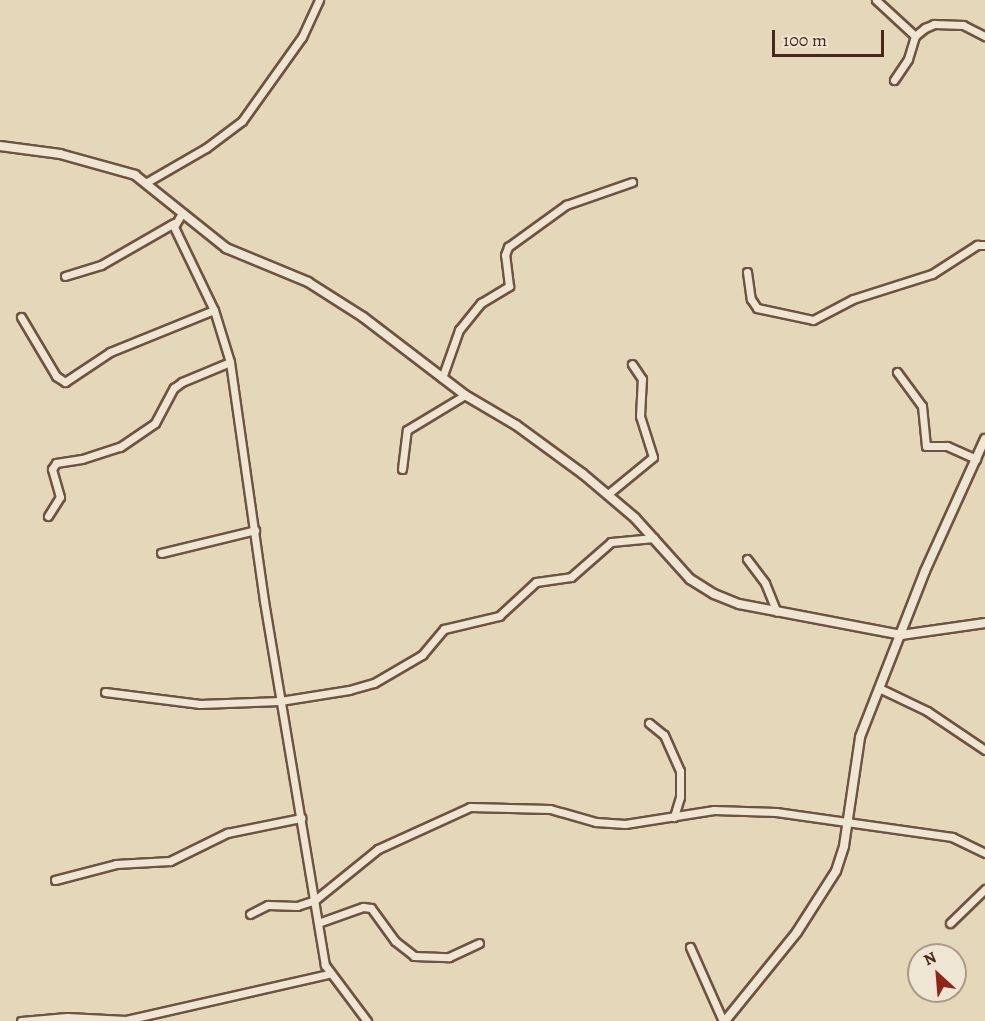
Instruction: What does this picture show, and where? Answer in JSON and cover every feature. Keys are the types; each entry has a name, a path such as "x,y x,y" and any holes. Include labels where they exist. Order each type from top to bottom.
{"street":[{"path":"147,182 207,148 242,121 302,37 319,0"},
{"path":"876,0 915,36"},
{"path":"894,80 908,59 915,36 934,24 963,25 985,36"},
{"path":"0,147 97,163 147,182 226,248 308,282 363,317 465,395 524,430 608,494 654,538 690,579 714,594 777,612 901,636 985,623"},
{"path":"442,378 459,330 481,303 509,286 505,261 508,247 566,205 632,183"},
{"path":"66,276 101,265 174,223 182,213"},
{"path":"174,223 214,310 230,362 280,701 318,923 329,974 367,1021"},
{"path":"747,272 751,299 757,308 813,320 866,294 932,274 977,245 985,245"},
{"path":"21,317 56,376 64,382 103,356 214,310"},
{"path":"48,516 60,497 52,469 56,463 82,459 120,447 155,423 174,388 182,382 230,362"},
{"path":"608,494 653,457 640,416 642,379 632,364"},
{"path":"897,372 922,406 926,446 947,446 976,459"},
{"path":"402,469 405,437 410,426 465,395"},
{"path":"690,947 724,1021 822,897 836,871 848,825 860,736 925,571 984,443"},
{"path":"161,553 255,530"},
{"path":"105,692 189,703 280,701 374,683 422,655 444,629 499,616 537,582 571,578 610,542 654,538"},
{"path":"747,559 765,583 777,612"},
{"path":"879,688 927,711 985,750"},
{"path":"649,723 664,735 680,771 680,797 674,817"},
{"path":"250,914 268,905 297,906 315,900 378,849 470,807 550,809 609,823 674,817 714,810 776,812 848,825 952,837 985,853"},
{"path":"55,880 116,864 170,861 227,833 301,818"},
{"path":"950,923 985,889"},
{"path":"318,923 363,907 371,908 395,941 414,956 449,957 479,944"},
{"path":"21,1021 67,1017 126,1020 172,1011 221,996 329,974"},
{"path":"172,1011 174,1021"}]}
